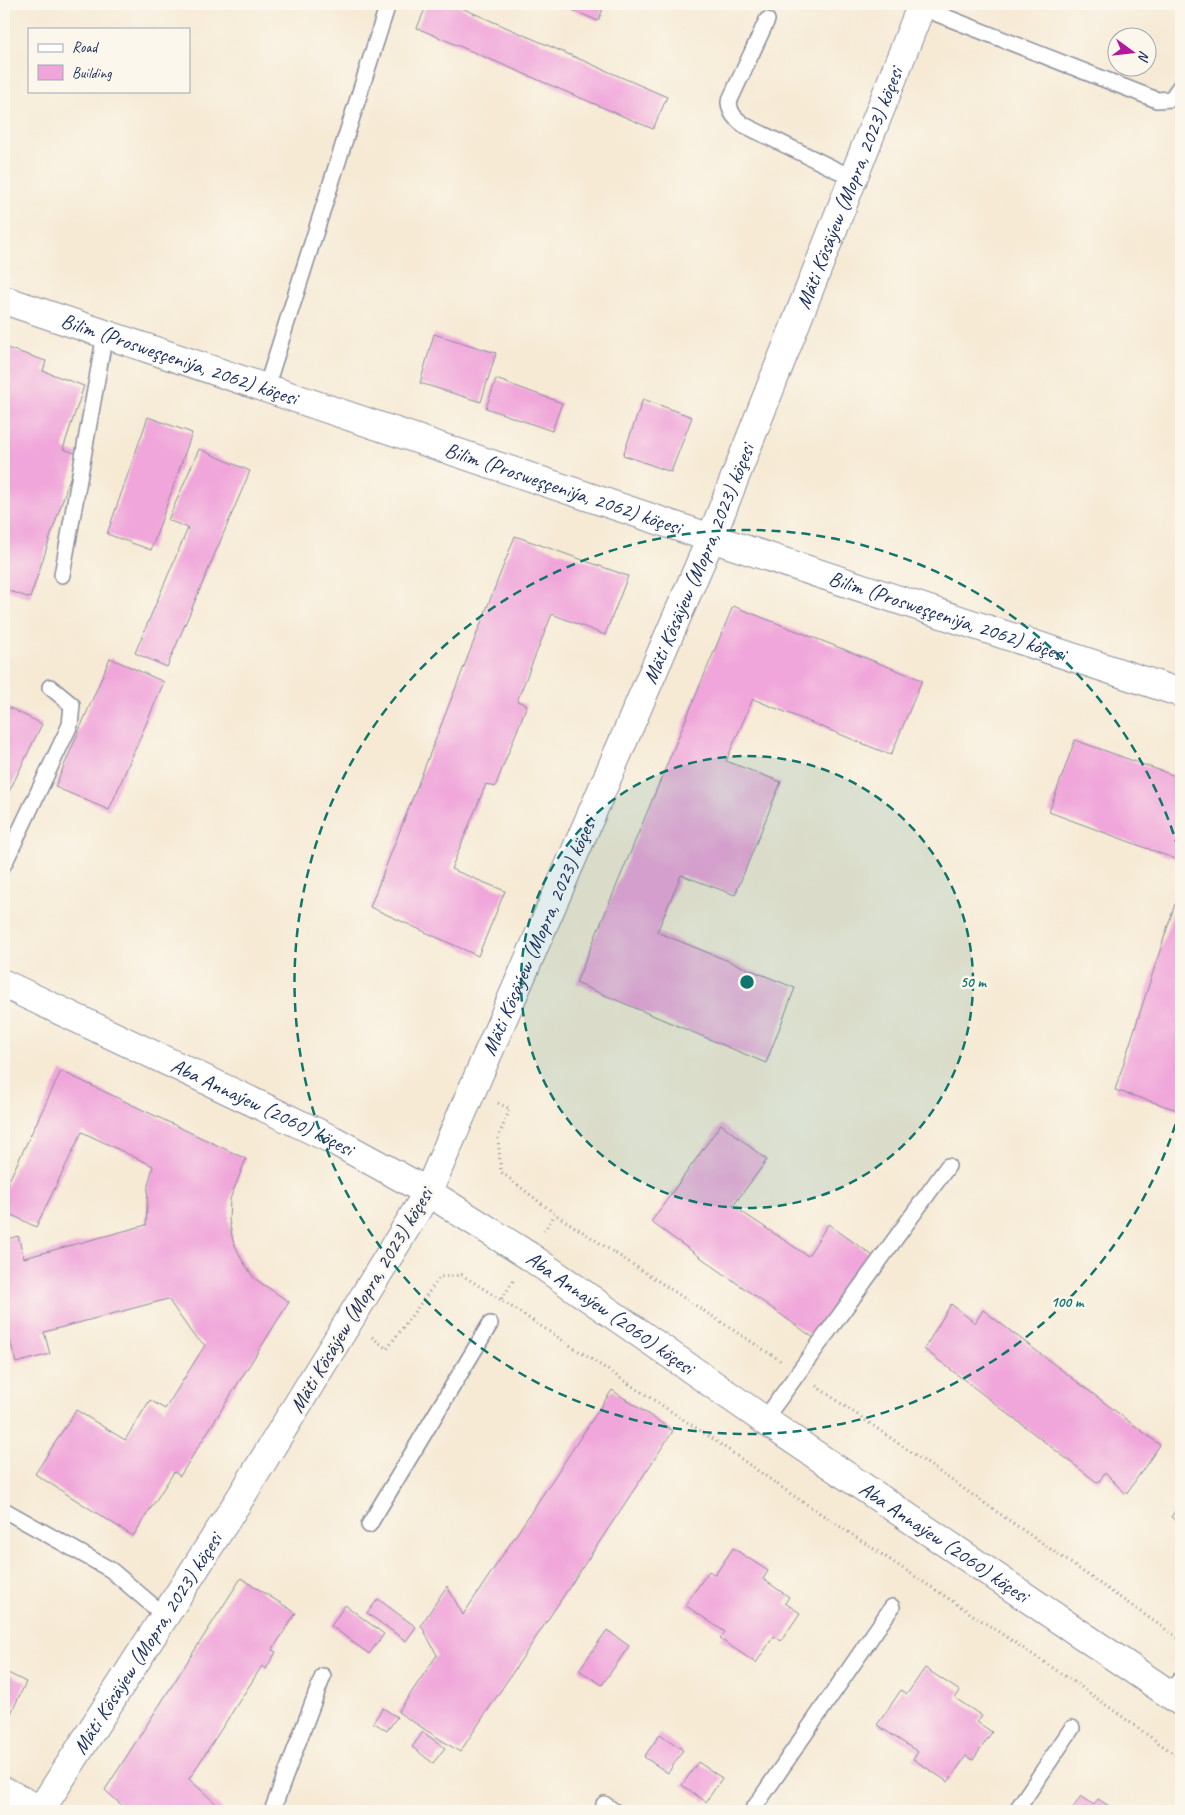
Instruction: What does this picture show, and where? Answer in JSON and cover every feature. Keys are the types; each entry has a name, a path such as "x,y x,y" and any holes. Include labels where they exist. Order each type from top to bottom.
{"street":[{"name":"Mäti Kösäýew (Mopra, 2023) köçesi","path":"41,1811 165,1616 428,1192 711,538 921,6"},
{"name":"Bilim (Prosweşçeniýa, 2062) köçesi","path":"4,300 711,538 1181,693"},
{"name":"Aba Annaýew (2060) köçesi","path":"4,984 333,1140 428,1192 529,1256 764,1420 1177,1691"},
{"path":"4,1791 41,1811"}],"lane":[{"path":"266,388 388,4"},
{"path":"921,6 1157,100 1171,99 1181,85"},
{"path":"767,20 729,102 730,110 744,125 853,178"},
{"path":"62,574 104,334"},
{"path":"4,864 70,725 72,705 50,686"},
{"path":"764,1420 948,1166"},
{"path":"369,1525 490,1324"},
{"path":"4,1510 112,1570 165,1616"},
{"path":"752,1811 892,1607"},
{"path":"272,1811 323,1676"},
{"path":"1016,1811 1072,1728"}],"path":[{"path":"500,1300 554,1214"},
{"path":"349,1320 387,1349 440,1277 462,1275 702,1432 791,1494 1078,1684 1181,1759"}],"building":[{"path":"427,4 458,4 457,6 667,97 653,129 417,28"},
{"path":"559,4 605,4 598,21"},
{"path":"434,334 496,353 481,402 420,383"},
{"path":"4,347 46,361 43,371 84,386 63,449 78,454 30,598 4,589"},
{"path":"496,379 562,403 552,431 486,408"},
{"path":"643,399 692,417 671,472 623,455"},
{"path":"148,417 192,433 151,550 107,534"},
{"path":"199,449 250,471 167,667 135,653 188,528 168,520"},
{"path":"515,536 628,576 605,635 552,614 517,701 527,705 495,787 486,784 451,869 505,891 478,956 370,907"},
{"path":"733,606 922,680 891,755 753,699 726,761 781,782 735,895 681,875 657,932 795,988 766,1063 576,983"},
{"path":"110,658 164,682 109,810 55,787"},
{"path":"4,705 42,724 4,802"},
{"path":"1075,740 1181,778 1181,861 1049,812"},
{"path":"1175,904 1181,906 1181,1111 1115,1090"},
{"path":"61,1071 246,1159 230,1199 229,1220 233,1241 242,1260 254,1278 289,1302 180,1476 174,1472 133,1536 35,1474 76,1410 125,1440 150,1400 165,1409 205,1345 193,1335 168,1299 44,1332 50,1354 16,1363 4,1318 4,1240 18,1236 24,1258 146,1225 148,1186 153,1166 82,1132 36,1227 4,1211 4,1191"},
{"path":"721,1124 767,1160 733,1206 808,1256 828,1224 876,1258 818,1341 651,1222"},
{"path":"951,1304 975,1323 983,1310 1160,1445 1126,1494 1105,1473 1098,1483 924,1349"},
{"path":"612,1390 673,1431 460,1752 398,1712 437,1655 421,1625 447,1586 463,1615"},
{"path":"1181,1503 1181,1524 1171,1517"},
{"path":"733,1548 768,1571 763,1579 789,1597 785,1603 800,1613 781,1641 774,1636 756,1663 720,1639 725,1632 685,1605 709,1571 715,1575"},
{"path":"241,1578 296,1613 272,1650 276,1652 266,1669 262,1666 189,1779 224,1811 128,1811 105,1790"},
{"path":"378,1599 416,1627 406,1641 367,1613"},
{"path":"345,1605 384,1634 369,1654 331,1626"},
{"path":"607,1630 629,1646 602,1685 579,1670"},
{"path":"925,1668 960,1691 955,1698 982,1716 977,1722 992,1732 973,1760 966,1756 948,1782 913,1759 918,1752 877,1725 901,1690 907,1694"},
{"path":"4,1671 26,1682 4,1728"},
{"path":"383,1708 397,1717 387,1731 373,1722"},
{"path":"423,1732 445,1748 433,1763 412,1747"},
{"path":"660,1734 683,1750 668,1773 644,1757"},
{"path":"698,1762 722,1778 706,1802 682,1785"},
{"path":"1081,1796 1094,1805 1098,1799 1117,1811 1071,1811"}]}
